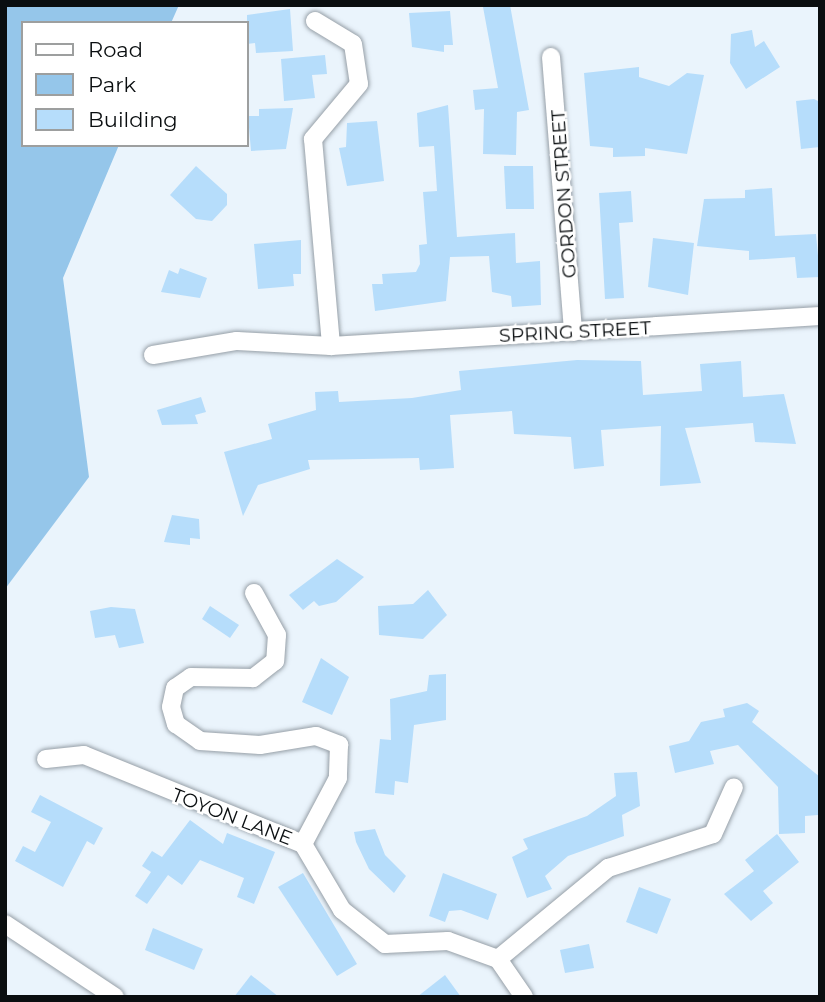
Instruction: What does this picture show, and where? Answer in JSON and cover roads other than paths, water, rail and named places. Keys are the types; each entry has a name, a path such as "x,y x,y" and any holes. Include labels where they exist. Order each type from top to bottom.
{"street":[{"path":"315,21 353,44 359,85 313,139 331,346"},
{"name":"GORDON STREET","path":"551,57 573,332"},
{"name":"SPRING STREET","path":"153,355 237,341 331,346 820,316"},
{"path":"254,593 277,635 275,661 253,678 191,677 176,688 171,707 176,724 200,741 260,745 316,736 339,745 338,778 303,844"},
{"name":"TOYON LANE","path":"46,759 85,755 303,844 342,910 385,944 448,941 498,959"},
{"path":"524,997 498,959 608,868 713,834 734,787"},
{"path":"5,924 115,997"}]}
